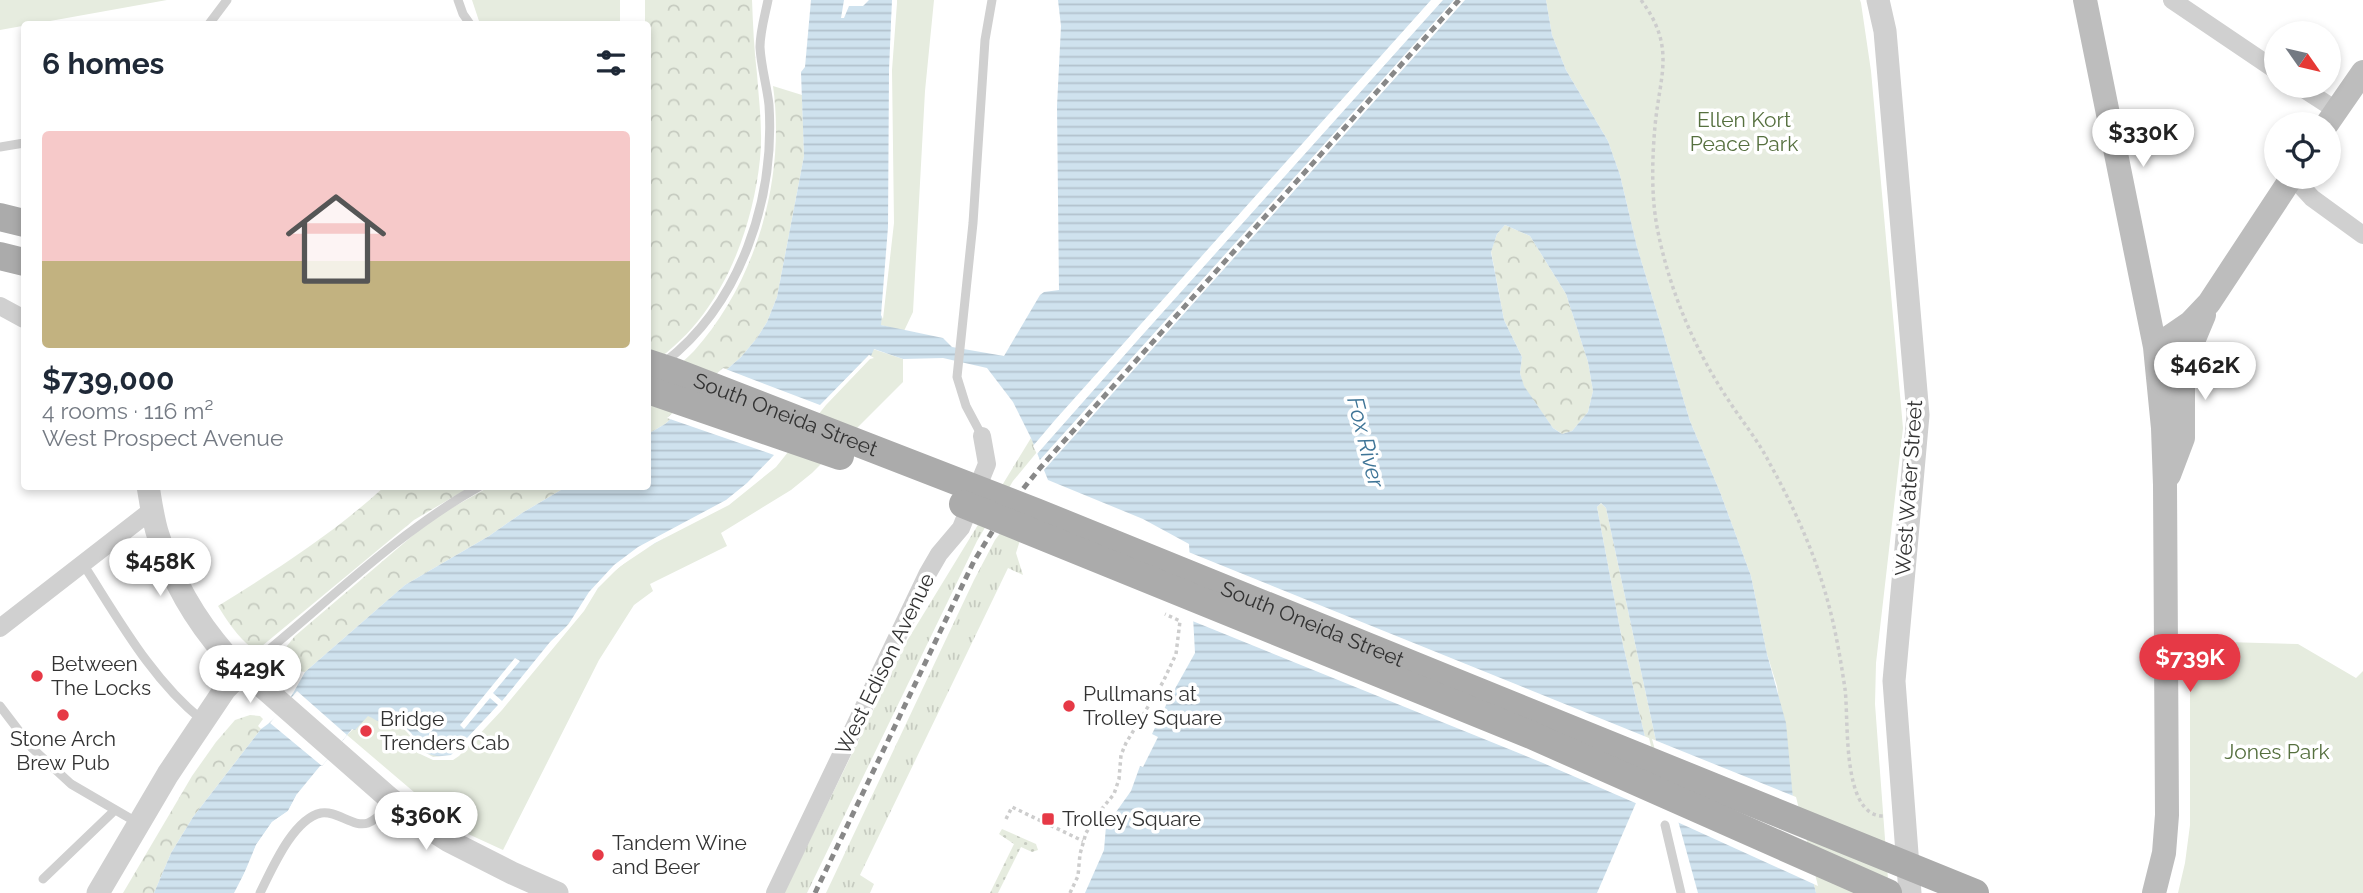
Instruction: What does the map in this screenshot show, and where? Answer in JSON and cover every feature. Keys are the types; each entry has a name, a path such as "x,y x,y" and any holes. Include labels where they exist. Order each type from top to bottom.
{"main road":[{"path":"2085,0 2155,347 2163,428 2167,815 2164,853 2154,893"},
{"path":"2335,112 2363,72"},
{"path":"2155,347 2190,323 2209,303 2285,189"},
{"path":"0,217 21,222"},
{"path":"0,241 21,245"},
{"path":"0,257 21,261"},
{"path":"2165,485 2183,438 2182,391 2186,358 2209,303"},
{"name":"South Oneida Street","path":"651,364 1035,512 1975,893"},
{"name":"South Oneida Street","path":"651,391 817,447 1017,526 1531,735 1888,893"}],"street":[{"name":"West Water Street","path":"1878,0 1885,31 1918,415 1894,681 1910,893"},
{"path":"2172,0 2264,62"},
{"path":"2311,98 2326,112"},
{"path":"2304,189 2312,198 2363,235"},
{"path":"0,306 21,317"},
{"name":"West Edison Avenue","path":"775,893 928,573 939,554 961,528 987,464 982,436"},
{"path":"149,490 157,534 189,607 203,629 243,671 394,802 449,841 523,882 556,893"},
{"path":"0,628 152,509"},
{"path":"98,893 168,774 225,689 243,671"}],"lane":[{"path":"211,21 227,0"},
{"path":"458,0 468,21"},
{"path":"651,374 687,345 722,300 748,248 762,198 769,150 769,103 760,45 768,0"},
{"path":"982,436 966,406 957,377 973,223 985,40 992,0"},
{"path":"0,147 21,144"},
{"path":"243,671 408,533 473,490"},
{"path":"83,564 156,674 179,702 204,721"},
{"path":"0,706 32,748 71,784 139,824"},
{"path":"260,893 288,839 309,819 321,813 362,824 369,823 394,802"},
{"path":"43,879 115,810"},
{"path":"1665,825 1681,893"}],"path":[{"path":"1641,0 1655,23 1664,54 1664,74 1655,127 1655,199 1658,231 1676,295 1687,326 1704,360 1770,463 1800,522 1829,606 1845,688 1848,752 1856,791 1861,804 1868,812 1884,816"},
{"path":"1070,893 1078,876 1086,832 1114,794 1119,779 1121,755 1126,743 1163,682 1176,654 1180,621 1157,609"},
{"path":"1006,819 1012,807 1083,841"}],"green space":[{"path":"0,0 167,0 50,21 21,21 21,26 0,30"},
{"path":"472,0 620,0 620,21 479,21"},
{"path":"645,0 752,0 761,138 753,202 732,265 698,321 681,340 651,365 651,21 645,21"},
{"path":"894,0 934,0 925,91 913,312 904,331 881,325"},
{"name":"Ellen Kort Peace Park","path":"1546,0 1860,0 1871,71 1903,428 1876,663 1875,704 1889,893 1816,893 1793,799 1777,686 1767,654 1751,576 1690,421 1608,141 1566,70 1552,35"},
{"path":"773,86 802,95 804,156 777,297 767,322 741,357 665,424 651,432 651,386 694,351 716,324 750,261 770,192 776,121"},
{"path":"1505,225 1530,236 1566,294 1588,362 1593,391 1588,412 1572,431 1562,434 1553,428 1523,386 1520,373 1522,357 1504,320 1491,251 1497,234"},
{"path":"873,349 903,359 903,382 812,473 791,490 721,533 727,546 650,584 653,591 634,605 599,660 503,850 466,833 448,821 347,735 368,715 402,728 419,749 596,586 823,403"},
{"path":"1031,438 1037,452 1013,481 977,541 807,893 784,893 907,641"},
{"path":"381,490 465,490 414,520 262,646 252,648 237,634 218,606 283,565"},
{"path":"484,490 561,490 405,585 305,672 293,670 284,663 276,668 274,662 295,636 441,514"},
{"path":"1601,503 1606,508 1656,741 1652,766 1623,645 1597,507"},
{"path":"1010,520 1022,534 1016,553 1023,575 1008,568 860,875 874,884 870,893 826,893 974,580 995,540"},
{"name":"Jones Park","path":"2190,641 2298,644 2356,678 2363,671 2363,893 2178,893 2190,825"},
{"path":"250,715 263,719 258,726 261,729 193,817 171,853 154,893 123,893 192,776 216,742 235,720"},
{"path":"1002,829 1036,844 1038,850 1032,852 1021,847 998,893 990,893 1014,844 999,834"}],"water":[{"name":"Fox River","path":"811,0 844,0 841,18 844,18 849,6 863,6 869,0 894,0 891,22 891,223 881,325 943,338 952,347 1004,356 1040,295 1059,290 1057,106 1061,26 1058,0 1546,0 1552,35 1566,70 1608,141 1690,421 1751,576 1767,654 1786,723 1793,799 1816,893 1698,893 1656,741 1606,508 1601,503 1597,507 1623,645 1652,766 1597,893 1085,893 1104,850 1106,826 1131,791 1140,766 1143,767 1158,737 1152,734 1195,653 1189,544 1143,519 1048,480 1013,402 987,368 943,358 903,359 874,349 871,356 869,355 823,403 777,462 727,502 617,565 499,708 453,757 429,754 419,746 408,730 400,725 387,724 368,716 355,730 352,729 320,766 297,794 288,811 272,822 256,845 236,893 154,893 171,853 193,817 261,729 292,696 305,672 405,585 561,490 651,490 651,432 665,424 741,357 767,322 777,297 804,156 801,72 805,67","holes":["1505,225 1530,236 1566,294 1588,362 1593,391 1588,412 1572,431 1562,434 1553,428 1524,386 1520,373 1522,357 1504,320 1491,252 1497,234"]}],"pier":[{"path":"892,0 897,0 892,70 894,223 883,319 881,315 888,227"},
{"path":"1431,0 1443,0 1037,454 1033,446 1055,420"},
{"path":"1454,0 1465,0 1043,471 1039,461"},
{"path":"869,355 874,358 826,405 776,467 729,505 655,543 619,567 598,588 584,611 502,710 459,756 453,760 433,760 418,753 419,749 433,757 451,755 498,705 490,698 464,729 460,725 515,658 520,661 493,693 502,701 550,642 568,625 589,592 614,565 638,547 726,500 774,455 667,418 723,368 820,405"},
{"path":"1186,551 1649,738 1656,766 1640,805 1190,620"},
{"path":"297,691 347,735 322,766 270,723"},
{"path":"1652,739 1796,797 1818,886 1675,821"},
{"path":"297,794 300,798 291,813 274,824 259,846 239,893 234,893 256,845 272,822 288,811"}],"railway":[{"path":"815,893 974,561 1005,511 1040,468 1459,0"}],"place":[{"name":"Between The Locks","path":"37,676"},
{"name":"Pullmans at Trolley Square","path":"1069,706"},
{"name":"Stone Arch Brew Pub","path":"63,715"},
{"name":"Bridge Trenders Cab","path":"366,731"},
{"name":"Trolley Square","path":"1048,819"},
{"name":"Tandem Wine and Beer","path":"598,855"}]}
